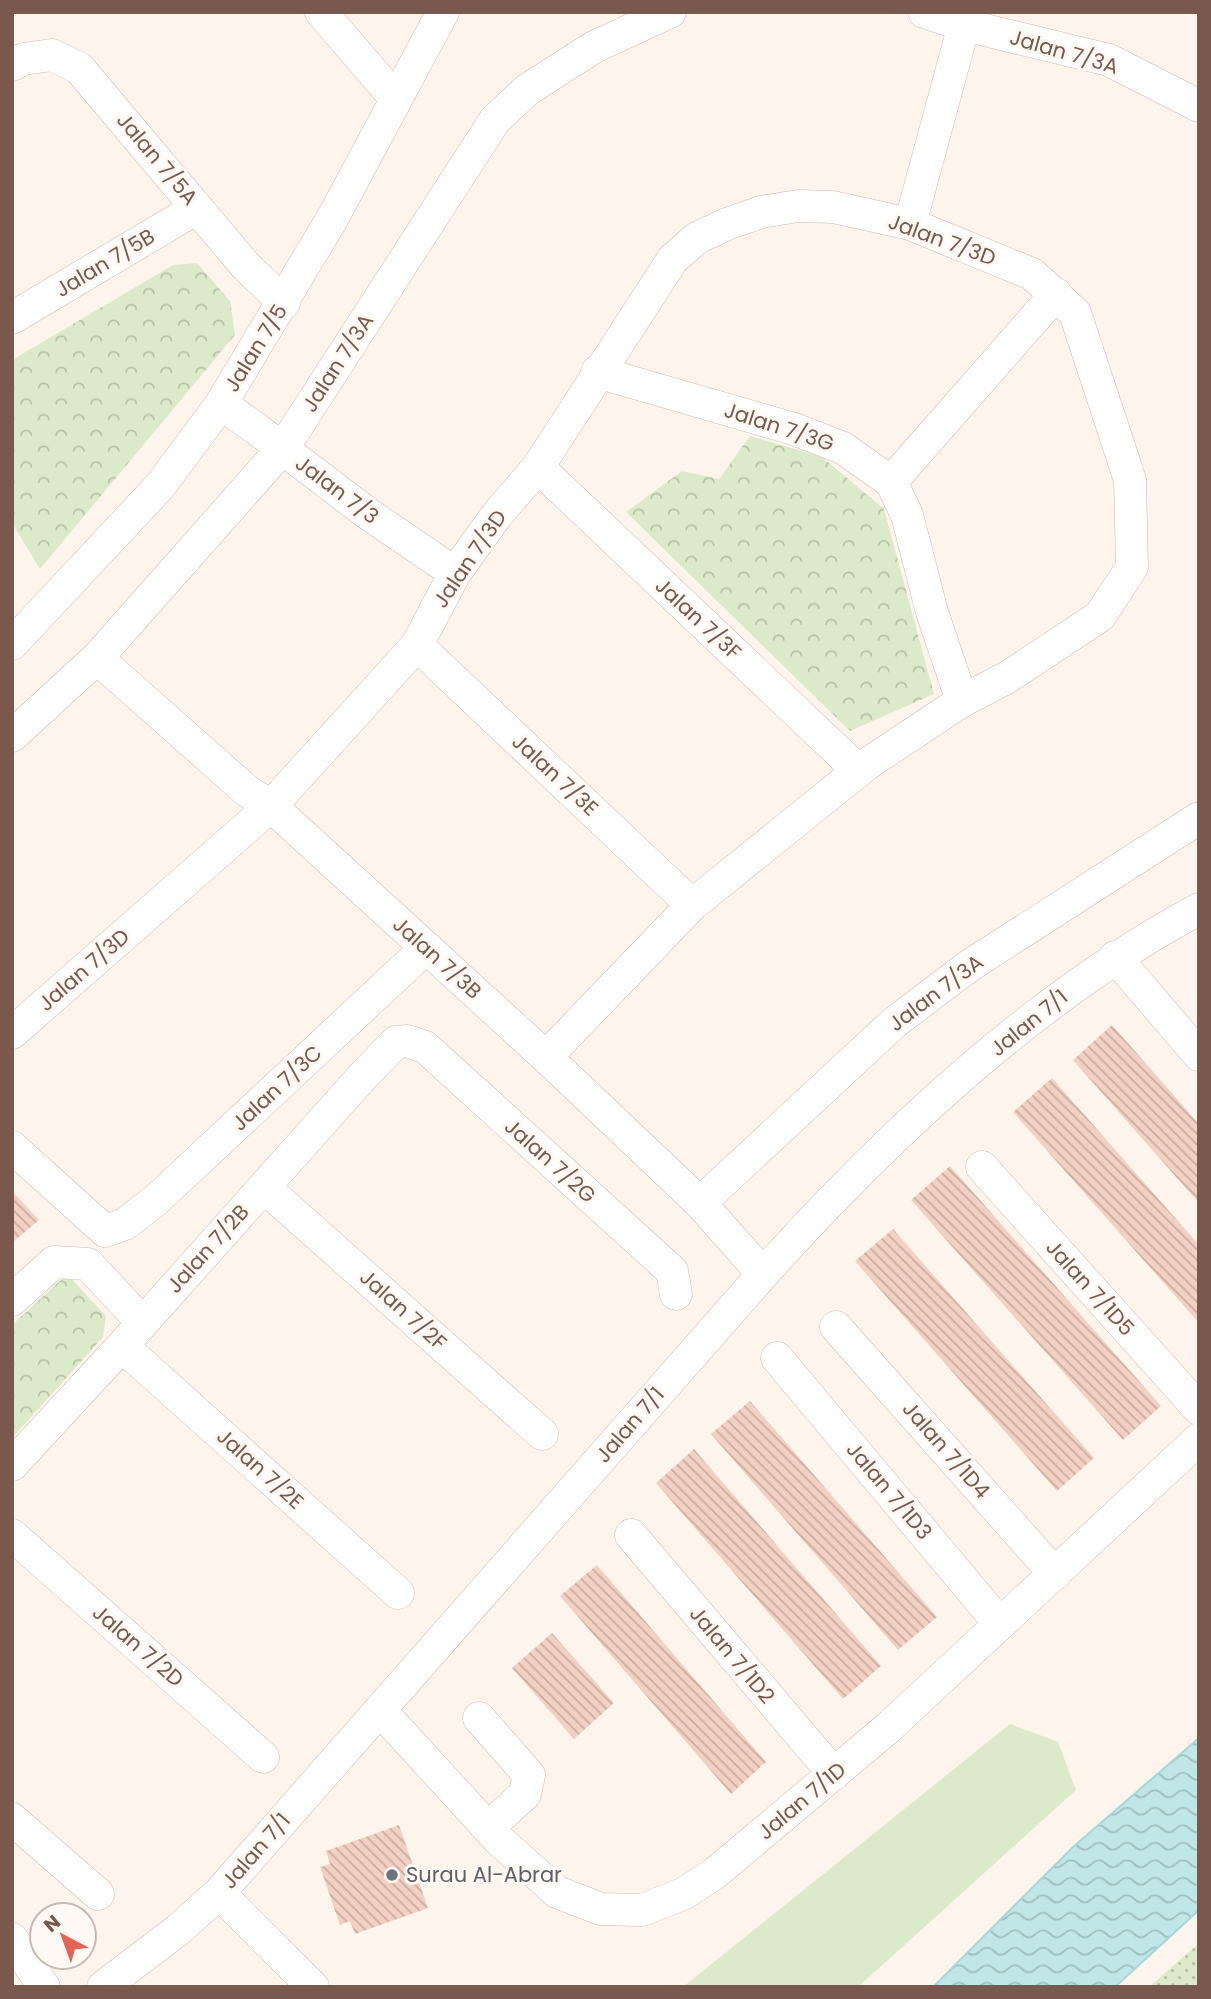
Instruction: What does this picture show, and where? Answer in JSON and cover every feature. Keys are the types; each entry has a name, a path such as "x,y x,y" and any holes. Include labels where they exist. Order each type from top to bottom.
{"street":[{"path":"321,12 396,99"},
{"name":"Jalan 7/5","path":"12,644 160,486 221,404 332,219 443,12"},
{"name":"Jalan 7/3A","path":"12,736 97,658 283,449 495,120 527,90 594,47 670,12"},
{"name":"Jalan 7/3A","path":"924,12 964,25 1108,60 1199,106"},
{"path":"910,224 964,25"},
{"name":"Jalan 7/5A","path":"12,65 23,59 52,55 79,68 245,265 284,303"},
{"name":"Jalan 7/3D","path":"12,1033 271,806 417,645 455,573 496,516 538,467 597,372 673,259 697,238 761,212 798,206 833,207 910,224 1032,274 1075,313 1130,480 1132,567 1100,617 1008,677 962,701 859,771 692,905 546,1057"},
{"name":"Jalan 7/5B","path":"12,318 197,208"},
{"path":"891,482 1056,294"},
{"name":"Jalan 7/3G","path":"597,372 794,429 843,448 891,482 907,515 932,612 962,701"},
{"name":"Jalan 7/3","path":"221,404 367,513 455,573"},
{"name":"Jalan 7/3F","path":"538,467 859,771"},
{"name":"Jalan 7/3E","path":"417,645 692,905"},
{"name":"Jalan 7/3B","path":"97,658 247,791 271,806 546,1057 700,1203 762,1274"},
{"name":"Jalan 7/3A","path":"700,1203 895,1022 969,965 1199,818"},
{"name":"Jalan 7/1","path":"103,1987 178,1930 219,1893 798,1234 912,1122 1002,1044 1115,957 1199,909"},
{"name":"Jalan 7/3C","path":"12,1147 105,1231 125,1224 156,1200 426,948"},
{"path":"1115,957 1199,1055"},
{"name":"Jalan 7/2B","path":"12,1465 386,1051 396,1042 407,1041"},
{"name":"Jalan 7/2G","path":"407,1041 425,1047 672,1271 676,1294"},
{"name":"Jalan 7/1D5","path":"982,1167 1199,1409"},
{"name":"Jalan 7/2F","path":"264,1186 542,1434"},
{"path":"12,1300 54,1262 88,1264 142,1322"},
{"name":"Jalan 7/1D4","path":"836,1326 1055,1574"},
{"name":"Jalan 7/2E","path":"122,1346 398,1592"},
{"name":"Jalan 7/1D3","path":"778,1358 1000,1624"},
{"name":"Jalan 7/1D","path":"380,1710 488,1828 557,1892 601,1909 642,1910 683,1894 714,1874 834,1774 888,1728 1199,1439"},
{"name":"Jalan 7/2D","path":"12,1535 263,1757"},
{"name":"Jalan 7/1D2","path":"631,1535 834,1774"},
{"path":"479,1718 529,1774 525,1794 488,1828"},
{"path":"12,1819 98,1894"},
{"path":"219,1893 313,1987"},
{"path":"12,1939 44,1987"}],"green space":[{"path":"197,263 230,301 235,335 40,569 12,523 12,360 173,265"},
{"path":"750,436 822,457 884,509 934,694 850,731 626,512 682,471 719,479"},
{"path":"67,1274 106,1316 103,1337 12,1438 12,1325"},
{"path":"1010,1724 1058,1742 1076,1790 858,1987 683,1987"},
{"path":"1199,1943 1199,1987 1149,1987"}],"water":[{"path":"1199,1738 1199,1910 1115,1987 933,1987 1073,1847"}],"building":[{"path":"1112,1025 1199,1124 1199,1203 1073,1060"},
{"path":"1052,1078 1199,1245 1199,1323 1013,1112"},
{"path":"950,1166 1161,1406 1123,1440 911,1200"},
{"path":"12,1191 39,1220 12,1243"},
{"path":"893,1229 1094,1458 1057,1491 855,1261"},
{"path":"750,1401 937,1617 898,1650 711,1434"},
{"path":"694,1449 881,1666 843,1699 656,1483"},
{"path":"597,1565 766,1762 731,1794 560,1596"},
{"path":"552,1633 614,1703 574,1739 512,1668"},
{"path":"399,1825 428,1908 355,1934 350,1921 340,1925 320,1867 330,1864 326,1851"}],"place":[{"name":"Surau Al-Abrar","path":"392,1875"}]}
